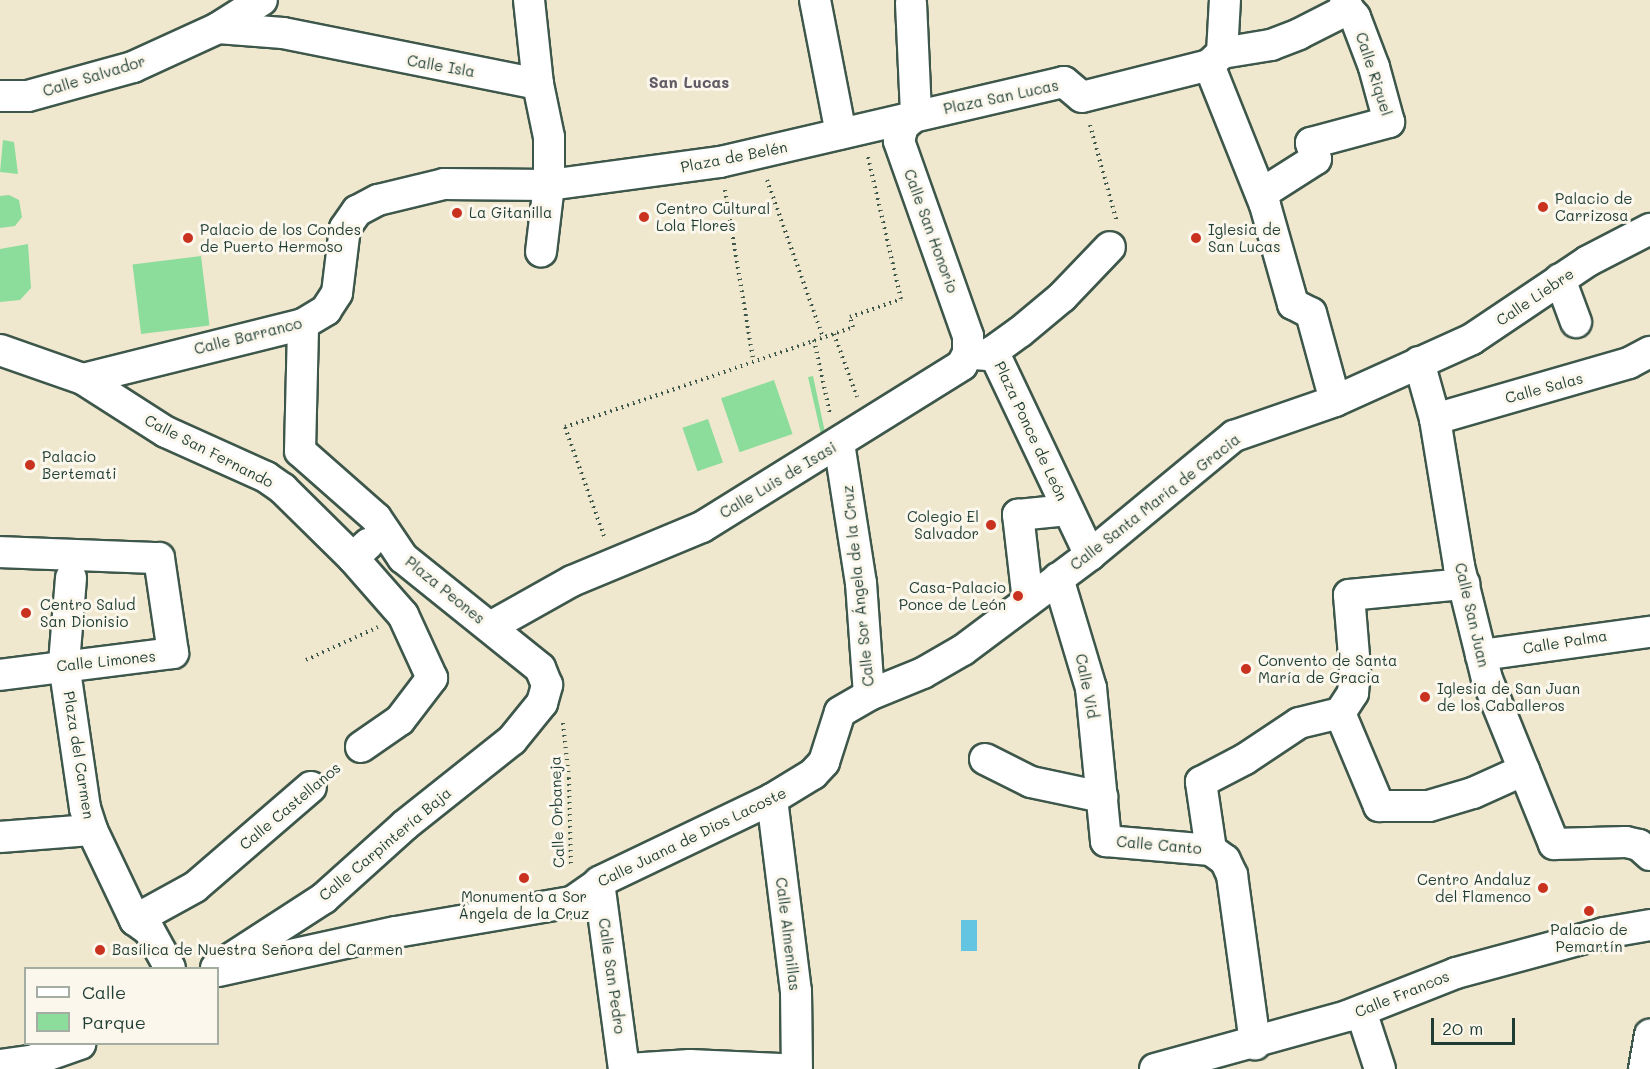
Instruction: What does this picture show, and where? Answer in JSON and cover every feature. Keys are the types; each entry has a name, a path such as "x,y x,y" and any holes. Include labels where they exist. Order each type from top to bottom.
{"street":[{"name":"Calle Salvador","path":"0,96 28,96 133,67 218,28 262,0"},
{"path":"529,0 538,84 549,137 549,185 541,252"},
{"path":"815,0 854,142"},
{"path":"1225,0 1216,59 1261,194 1293,304 1311,313 1335,402"},
{"path":"911,3 916,115"},
{"name":"Plaza San Lucas","path":"916,115 1065,82 1082,98 1271,45 1347,4"},
{"name":"Calle Riquel","path":"1261,194 1316,159 1311,143 1389,122 1374,67 1355,17 1347,4"},
{"name":"Calle Salvador","path":"218,28 283,33 345,47"},
{"name":"Calle Isla","path":"345,47 538,84"},
{"name":"Plaza de Belén","path":"549,185 854,142 916,115"},
{"name":"Calle San Honorio","path":"916,115 903,126 899,141 968,336 980,352"},
{"name":"Calle Barranco","path":"83,379 303,324 326,310 337,293 345,228 357,211 378,200 444,184 549,185"},
{"name":"Calle Liebre","path":"1419,362 1472,339 1560,279 1650,229"},
{"name":"Calle Luis de Isasi","path":"572,581 702,527 955,373 980,352 1062,297 1110,247"},
{"path":"1560,279 1576,322"},
{"name":"Plaza Peones","path":"303,324 300,451 376,518 403,558 540,668 547,685 542,703"},
{"name":"Calle San Fernando","path":"0,350 83,379 166,432 266,477 283,489 353,558"},
{"name":"Plaza Ponce de León","path":"980,352 1068,510 1090,555"},
{"name":"Calle Salas","path":"1435,419 1640,357"},
{"name":"Calle Santa María de Gracia","path":"1058,578 1090,555 1234,436 1335,402 1419,362"},
{"name":"Calle San Juan","path":"1419,362 1435,419 1464,584 1481,655 1554,844 1626,842 1639,845 1650,855"},
{"name":"Calle Sor Ángela de la Cruz","path":"839,443 861,583 869,695"},
{"name":"Plaza Ponce de León","path":"1028,602 1018,515 1068,510"},
{"path":"361,747 400,720 432,678 403,615 353,558 384,530"},
{"name":"Calle Limones","path":"0,552 72,567 159,558 173,653 64,664 0,675"},
{"name":"Plaza del Carmen","path":"72,567 64,664 92,830 135,920 148,930 169,967"},
{"name":"Calle Juana de Dios Lacoste","path":"219,969 396,932 572,902 599,882 772,799 813,774 824,762 840,712 869,695 923,674 954,656 1058,578"},
{"name":"Calle Vid","path":"1058,578 1090,688 1102,798"},
{"name":"Plaza Peones","path":"490,627 572,581"},
{"path":"1211,850 1201,782 1245,759 1299,723 1340,713 1353,693 1355,668 1349,595 1464,584"},
{"name":"Calle Palma","path":"1481,655 1650,632"},
{"name":"Calle Carpintería Baja","path":"219,968 324,898 405,825 512,740 542,703"},
{"path":"1340,713 1379,806 1429,806 1473,793 1524,770"},
{"path":"985,759 1031,782 1102,798"},
{"name":"Calle Castellanos","path":"135,920 195,887 311,787"},
{"name":"Calle Canto","path":"1102,798 1106,841 1211,850 1225,860 1232,875 1247,1054"},
{"name":"Calle Almenillas","path":"772,799 796,991 797,1069"},
{"path":"0,837 92,830"},
{"name":"Calle San Pedro","path":"599,882 626,1069"},
{"name":"Calle Francos","path":"1155,1069 1247,1054 1456,973 1604,933 1650,925"},
{"path":"1361,1011 1380,1069"},
{"path":"1644,1069 1650,1035"},
{"path":"0,1065 34,1060 77,1045"},
{"path":"626,1069 690,1065 780,1069"}],"path":[{"name":"Plaza San Lucas","path":"1082,98 1120,230 1110,247"},
{"path":"614,564 565,427 753,360 854,327 850,317 901,299 854,142"},
{"path":"762,168 823,338"},
{"path":"724,186 753,360"},
{"path":"834,334 858,399"},
{"path":"814,340 829,409"},
{"path":"306,660 403,615"},
{"name":"Calle Orbaneja","path":"565,722 572,902"}],"green space":[{"path":"3,140 14,142 18,174 0,172"},
{"path":"9,195 19,200 22,217 15,226 0,228 0,196"},
{"path":"28,244 31,288 20,300 0,302 0,249"},
{"path":"201,256 210,325 141,334 133,264"},
{"path":"813,376 826,437 748,485 745,481 821,434 808,377"},
{"path":"774,380 793,434 740,452 721,398"},
{"path":"708,419 723,462 697,471 682,428"}],"water":[{"path":"961,920 977,920 977,951 961,951"}],"place":[{"name":"Palacio de Carrizosa","path":"1543,207"},
{"name":"La Gitanilla","path":"457,213"},
{"name":"Centro Cultural Lola Flores","path":"644,217"},
{"name":"Palacio de los Condes de Puerto Hermoso","path":"188,238"},
{"name":"Iglesia de San Lucas","path":"1196,238"},
{"name":"Palacio Bertemati","path":"30,465"},
{"name":"Colegio El Salvador","path":"991,525"},
{"name":"Casa-Palacio Ponce de León","path":"1018,596"},
{"name":"Centro Salud San Dionisio","path":"26,613"},
{"name":"Convento de Santa María de Gracia","path":"1246,669"},
{"name":"Iglesia de San Juan de los Caballeros","path":"1425,697"},
{"name":"Monumento a Sor Ángela de la Cruz","path":"524,878"},
{"name":"Centro Andaluz del Flamenco","path":"1543,888"},
{"name":"Palacio de Pemartín","path":"1589,911"},
{"name":"Basílica de Nuestra Señora del Carmen","path":"100,950"}],"district":[{"name":"San Lucas","path":"689,82"}]}
